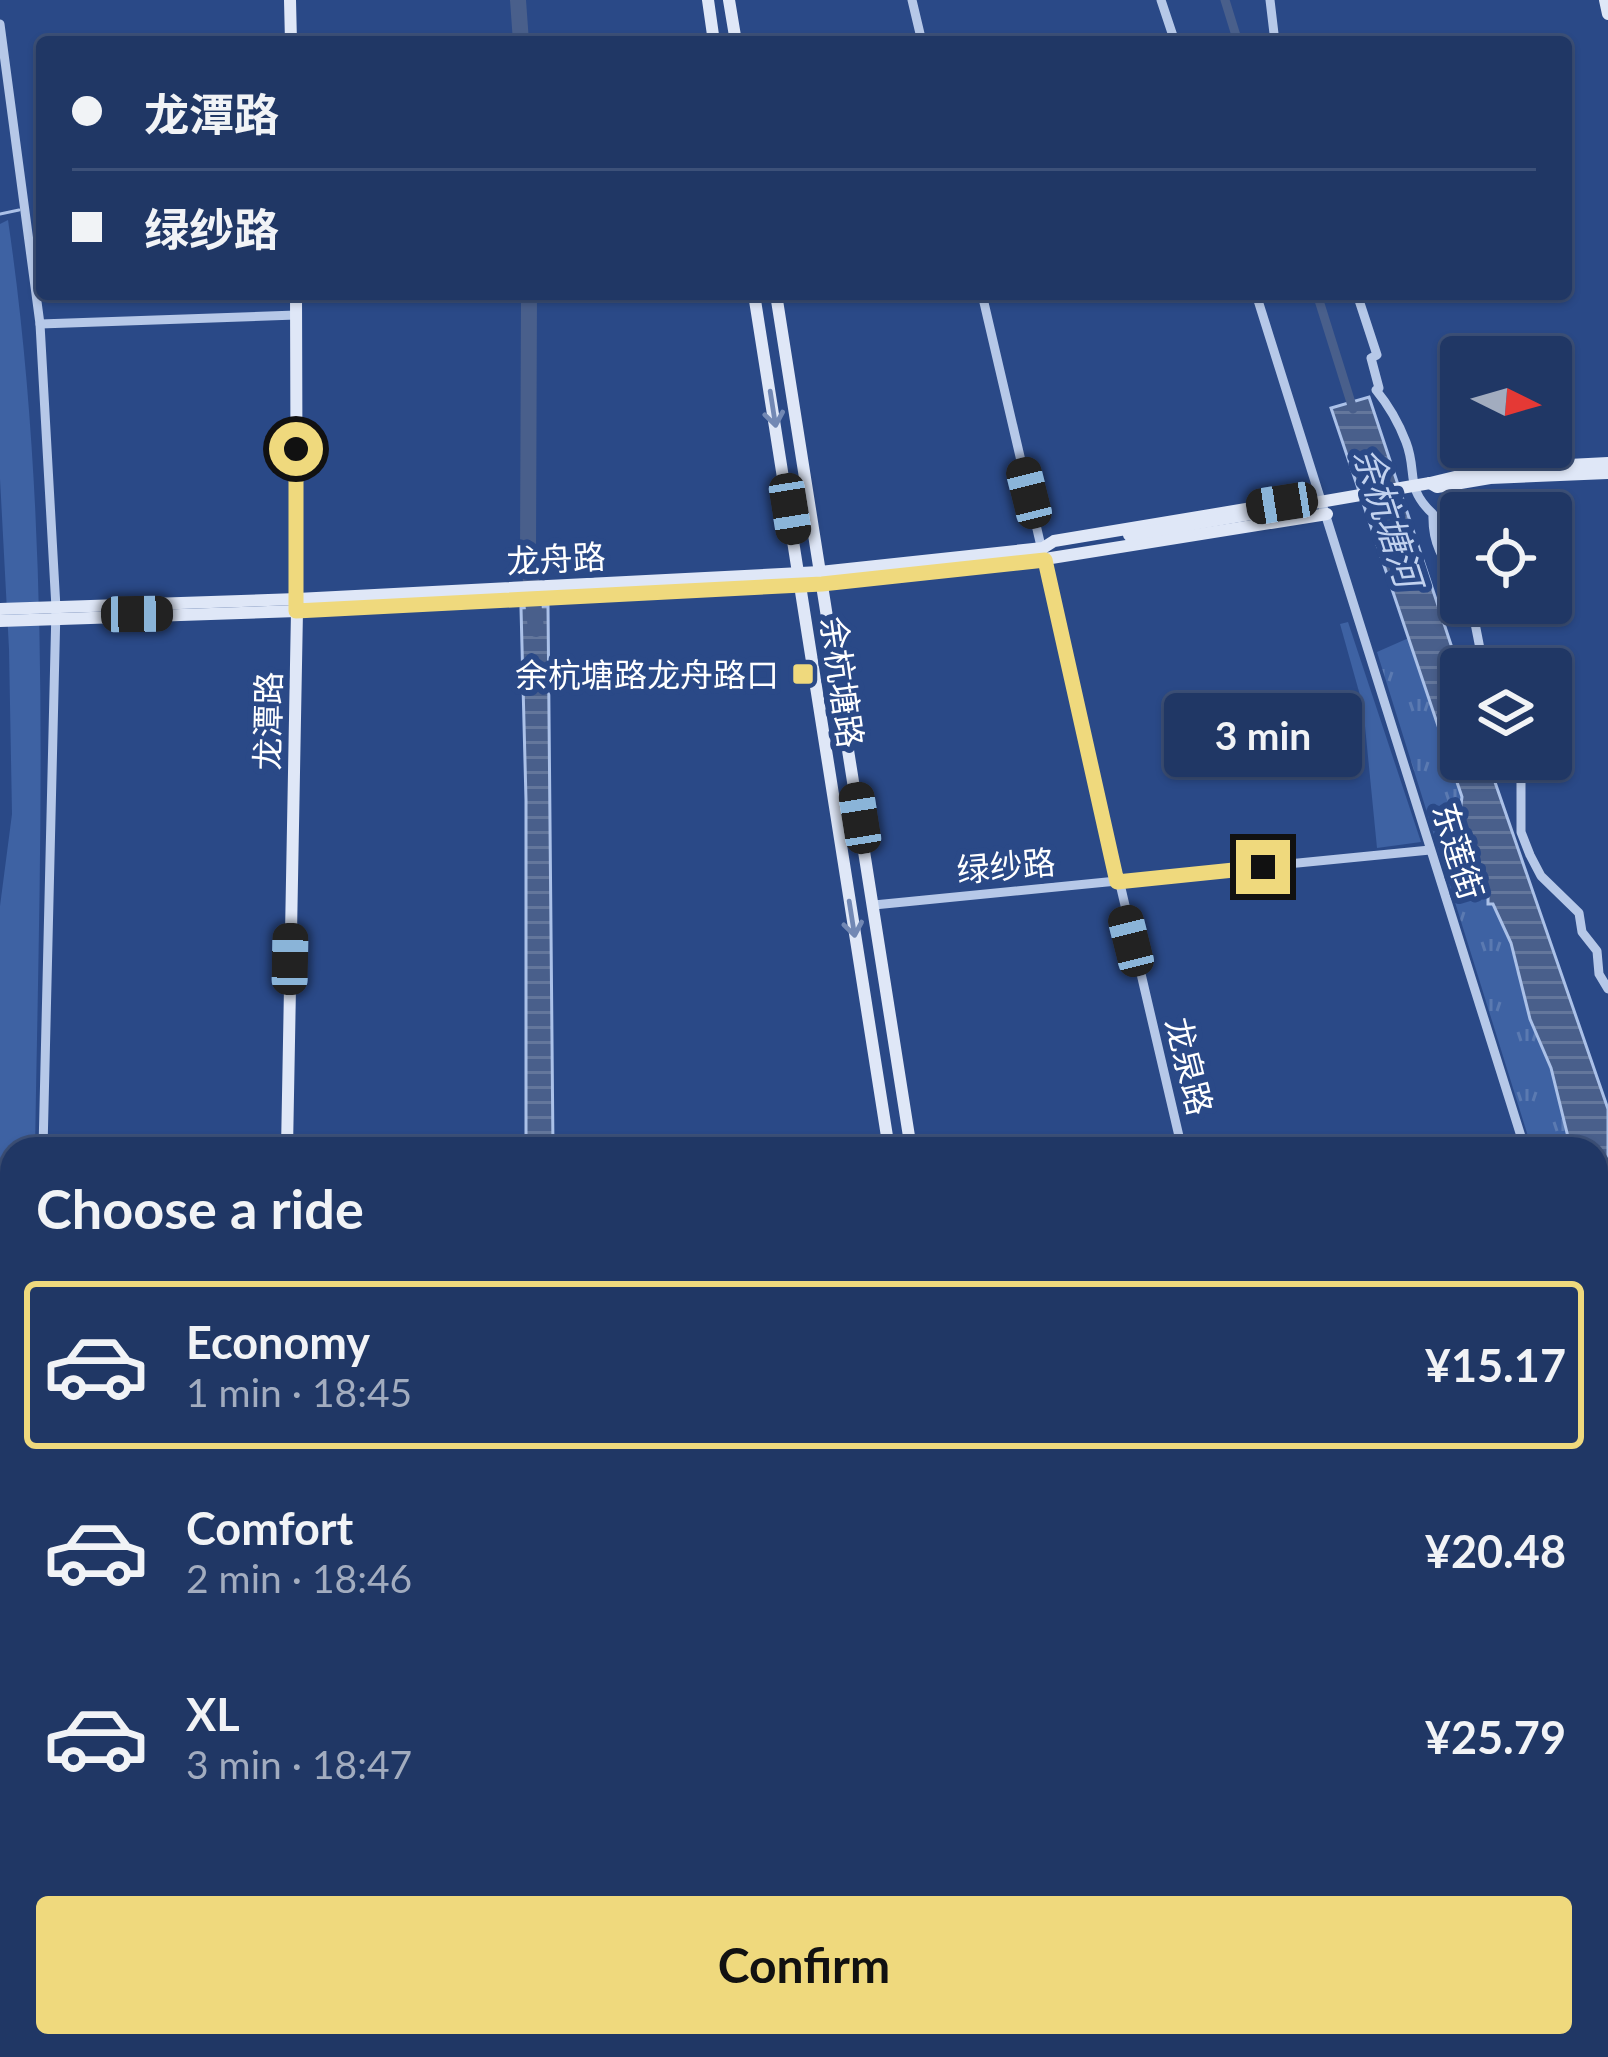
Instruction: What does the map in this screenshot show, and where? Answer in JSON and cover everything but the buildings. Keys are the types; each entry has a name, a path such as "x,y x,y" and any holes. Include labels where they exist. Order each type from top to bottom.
{"street":[{"path":"290,0 291,36"},
{"path":"708,0 714,36"},
{"path":"729,0 735,36"},
{"path":"912,0 921,36"},
{"path":"1161,0 1173,36"},
{"path":"1270,0 1274,36"},
{"path":"1605,0 1608,14"},
{"path":"0,24 36,294"},
{"path":"37,300 56,614 43,1137"},
{"name":"龙潭路","path":"287,1137 297,605 296,300"},
{"name":"余杭塘路","path":"755,300 887,1137"},
{"name":"余杭塘路","path":"777,300 909,1137"},
{"name":"龙泉路","path":"983,300 1179,1137"},
{"name":"东莲街","path":"1258,300 1522,1137"},
{"path":"1359,300 1377,355 1371,358 1376,391 1396,414 1407,443 1415,497 1433,514 1432,537 1440,555"},
{"path":"40,324 296,315"},
{"path":"1430,483 1487,469 1608,464"},
{"path":"1430,483 1437,487 1490,478 1608,473"},
{"name":"龙舟路","path":"0,621 56,614 821,578 1044,554 1430,483"},
{"name":"龙舟路","path":"1044,554 1054,541 1321,496"},
{"name":"龙舟路","path":"1110,531 1125,540 1328,514"},
{"name":"龙舟路","path":"0,609 56,614"},
{"path":"1521,780 1521,832 1530,855 1541,876 1580,913 1582,932 1597,950 1599,974 1608,988"},
{"name":"绿纱路","path":"874,904 1430,850"}],"green space":[{"path":"8,220 22,335 38,567 35,1137 0,1137 0,906 12,814 0,479 0,224"},
{"path":"1348,622 1421,842 1377,848 1363,706 1340,624"},
{"path":"1411,637 1440,728 1440,780 1457,780 1462,797 1456,837 1477,857 1480,891 1492,904 1511,943 1568,1137 1528,1137 1377,652"}],"water":[{"path":"1369,397 1440,612 1440,624 1444,624 1452,648 1440,648 1440,732 1331,408"},
{"path":"548,606 553,1137 526,1137 521,608"},
{"path":"1456,780 1494,780 1608,1109 1608,1137 1568,1137 1511,943 1493,904 1480,891 1477,857 1467,844 1456,843 1462,797"}],"waterway":[{"path":"518,0 521,36"},
{"name":"余杭塘河","path":"1225,0 1236,36"},
{"path":"0,214 19,210"},
{"path":"529,300 528,553 536,629"},
{"name":"余杭塘河","path":"1319,300 1353,409"}],"place":[{"name":"余杭塘路龙舟路口","path":"803,674"}],"route":[{"path":"296,449 296,611 822,584 1045,560 1117,882 1263,867"}]}
